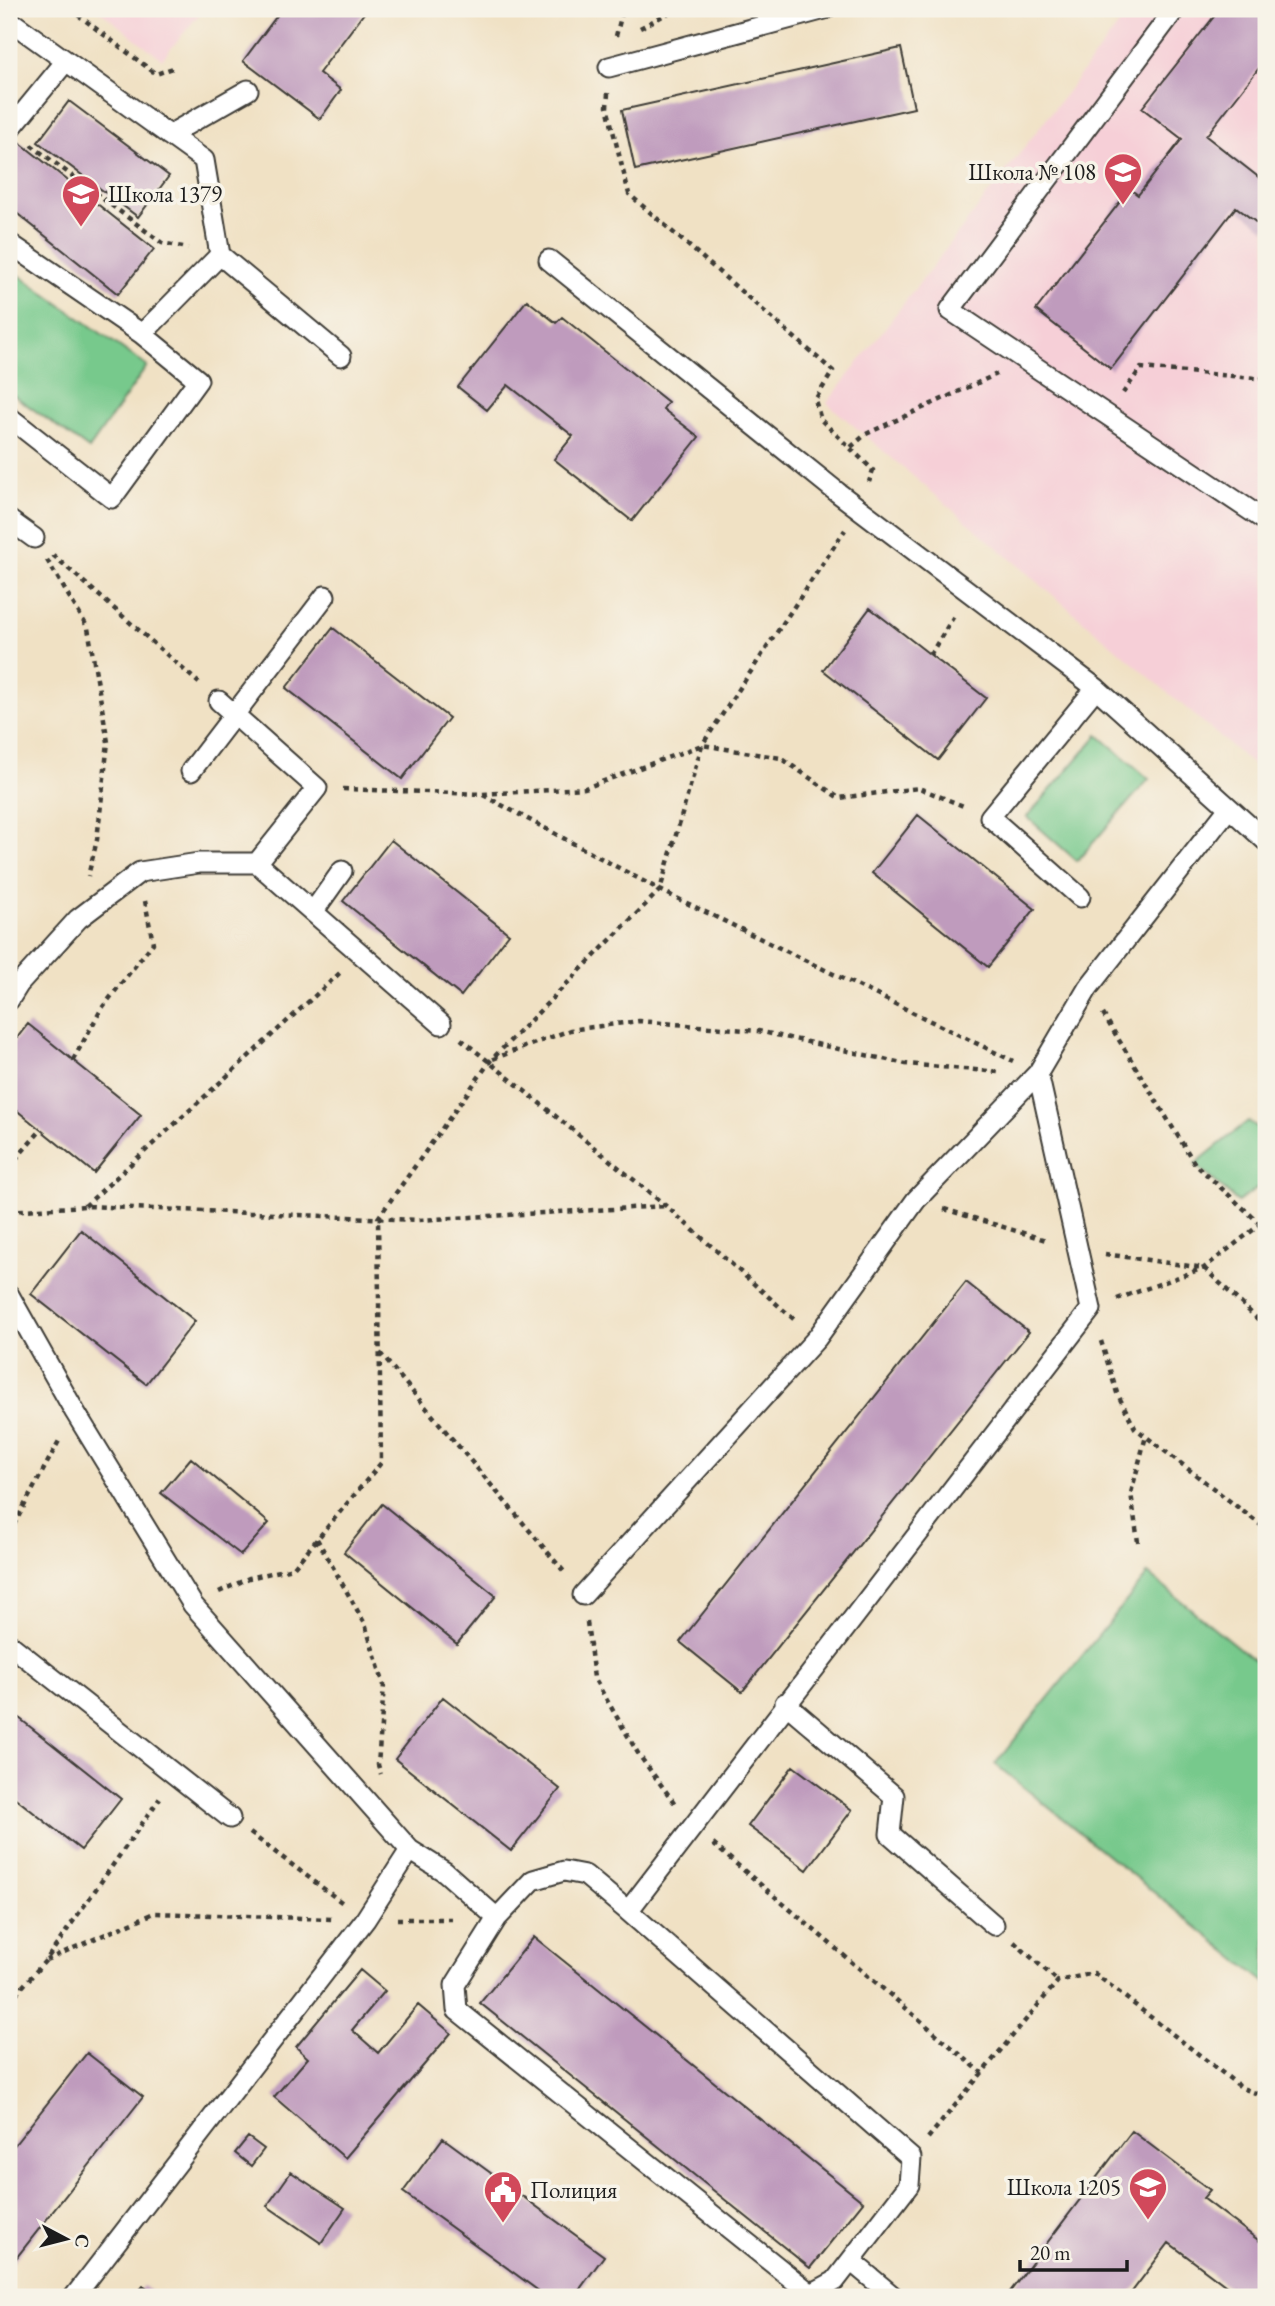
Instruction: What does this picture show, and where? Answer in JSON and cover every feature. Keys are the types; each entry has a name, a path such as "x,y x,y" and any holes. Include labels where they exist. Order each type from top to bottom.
{"lane":[{"path":"609,67 825,9"},
{"path":"1175,9 950,310 1023,362 1108,415 1266,522"},
{"path":"9,20 204,160 220,255 341,356"},
{"path":"11,128 66,61"},
{"path":"169,135 248,90"},
{"path":"9,243 142,334 198,380 111,498 9,417"},
{"path":"142,334 220,255"},
{"path":"549,260 860,508 1096,688 1266,841"},
{"path":"9,520 34,538"},
{"path":"191,771 325,596"},
{"path":"1080,897 990,817 1096,688"},
{"path":"219,701 317,788 257,863"},
{"path":"583,1595 817,1338 916,1200 1038,1073 1088,988 1229,808"},
{"path":"9,1000 19,984 78,919 140,872 199,863 257,863 441,1024"},
{"path":"313,912 342,871"},
{"path":"628,1911 785,1703 1091,1309 1080,1250 1038,1073"},
{"path":"9,1295 75,1412 193,1605 410,1850 445,1872 497,1918"},
{"path":"9,1644 230,1818"},
{"path":"785,1703 894,1796 890,1834 994,1925"},
{"path":"74,2297 365,1920 410,1850"},
{"path":"564,1871 585,1875 628,1911 911,2158 909,2185 835,2281 811,2294 457,2010 455,1985 497,1918 533,1880 564,1871"},
{"path":"850,2261 894,2297"}],"path":[{"path":"71,9 156,74 173,68"},
{"path":"640,27 676,9"},
{"path":"193,1605 249,1578 293,1568 381,1463 378,1218 491,1060 660,890 702,745 860,508 873,470 821,420 815,400 833,371 629,194 607,107 609,67"},
{"path":"11,128 162,243 220,255"},
{"path":"851,447 866,434 1023,362"},
{"path":"1108,415 1141,368 1266,379"},
{"path":"34,538 219,701"},
{"path":"34,538 88,628 108,742 97,840 78,919"},
{"path":"930,655 969,591"},
{"path":"317,788 482,794 585,788 702,745 781,758 839,799 919,788 990,817"},
{"path":"482,794 660,890 1038,1073"},
{"path":"73,1060 102,1008 153,943 140,872"},
{"path":"85,1206 361,954"},
{"path":"1088,988 1195,1164 1265,1224 1204,1268 1091,1309 1117,1393 1135,1428 1266,1529"},
{"path":"491,1060 570,1030 639,1021 758,1031 906,1063 968,1071 1038,1073"},
{"path":"441,1024 491,1060 558,1119 666,1206 817,1338"},
{"path":"9,1167 41,1130"},
{"path":"916,1200 1080,1250 1204,1268 1266,1327"},
{"path":"9,1210 85,1206 418,1220 666,1206"},
{"path":"380,1352 583,1595 594,1678 639,1755 692,1826 982,2073"},
{"path":"9,1534 75,1412"},
{"path":"1138,1542 1131,1493 1146,1436"},
{"path":"317,1539 365,1624 384,1685 378,1765 382,1777"},
{"path":"9,2002 46,1960 176,1775"},
{"path":"230,1818 365,1920"},
{"path":"46,1960 154,1913 365,1920 497,1918"},
{"path":"994,1925 1058,1981"},
{"path":"911,2158 1058,1981 1094,1973 1242,2088 1266,2097"}],"shaded area":[{"path":"97,9 204,9 162,59"},
{"name":"Школа № 108","path":"1131,9 1266,9 1266,776 827,403"}],"green space":[{"path":"9,268 147,366 89,449 9,392"},
{"path":"1098,735 1149,779 1077,861 1027,817"},
{"path":"1248,1121 1266,1133 1266,1182 1238,1202 1195,1164"},
{"path":"1148,1574 1266,1670 1266,1983 995,1764"}],"building":[{"path":"282,9 367,9 319,73 341,90 320,119 243,61"},
{"path":"1220,9 1266,9 1266,59 1206,136 1266,183 1266,230 1236,207 1111,369 1036,310 1130,189 1138,195 1182,139 1142,108"},
{"path":"901,48 914,108 635,170 622,110"},
{"path":"69,101 169,176 138,217 38,142"},
{"name":"Школа 1379","path":"9,134 154,249 118,294 9,207"},
{"path":"527,300 556,323 562,317 668,402 663,409 699,437 632,521 554,459 573,436 508,385 487,410 458,387"},
{"path":"870,608 986,698 938,760 823,670"},
{"path":"333,628 449,718 402,779 286,688"},
{"path":"918,815 1035,909 988,967 872,873"},
{"path":"391,840 509,934 461,996 343,901"},
{"path":"28,1024 141,1115 94,1173 9,1104 9,1048"},
{"path":"81,1230 195,1321 146,1384 31,1294"},
{"path":"966,1282 1029,1332 742,1692 680,1642"},
{"path":"191,1458 269,1523 241,1555 161,1493"},
{"path":"382,1504 496,1596 457,1644 344,1552"},
{"path":"443,1697 560,1789 511,1851 395,1759"},
{"path":"9,1710 121,1799 81,1850 9,1793"},
{"path":"793,1766 852,1810 807,1870 748,1826"},
{"path":"534,1937 863,2202 810,2268 480,2003"},
{"path":"360,1970 385,1991 352,2030 378,2053 418,2005 451,2033 345,2158 274,2097 308,2058 296,2047"},
{"path":"87,2053 143,2097 9,2267 9,2152"},
{"name":"Школа 1205","path":"1132,2131 1210,2190 1203,2198 1266,2246 1266,2297 1241,2297 1169,2243 1128,2297 1006,2297"},
{"path":"248,2137 264,2149 251,2166 235,2153"},
{"name":"Полиция","path":"443,2138 604,2256 574,2297 547,2297 403,2192"},
{"path":"291,2172 345,2208 321,2243 267,2206"},
{"path":"143,2286 158,2297 134,2297"}],"place":[{"name":"Школа № 108","path":"1123,206"},
{"name":"Школа 1379","path":"81,228"},
{"name":"Школа 1205","path":"1148,2221"},
{"name":"Полиция","path":"503,2224"}]}
